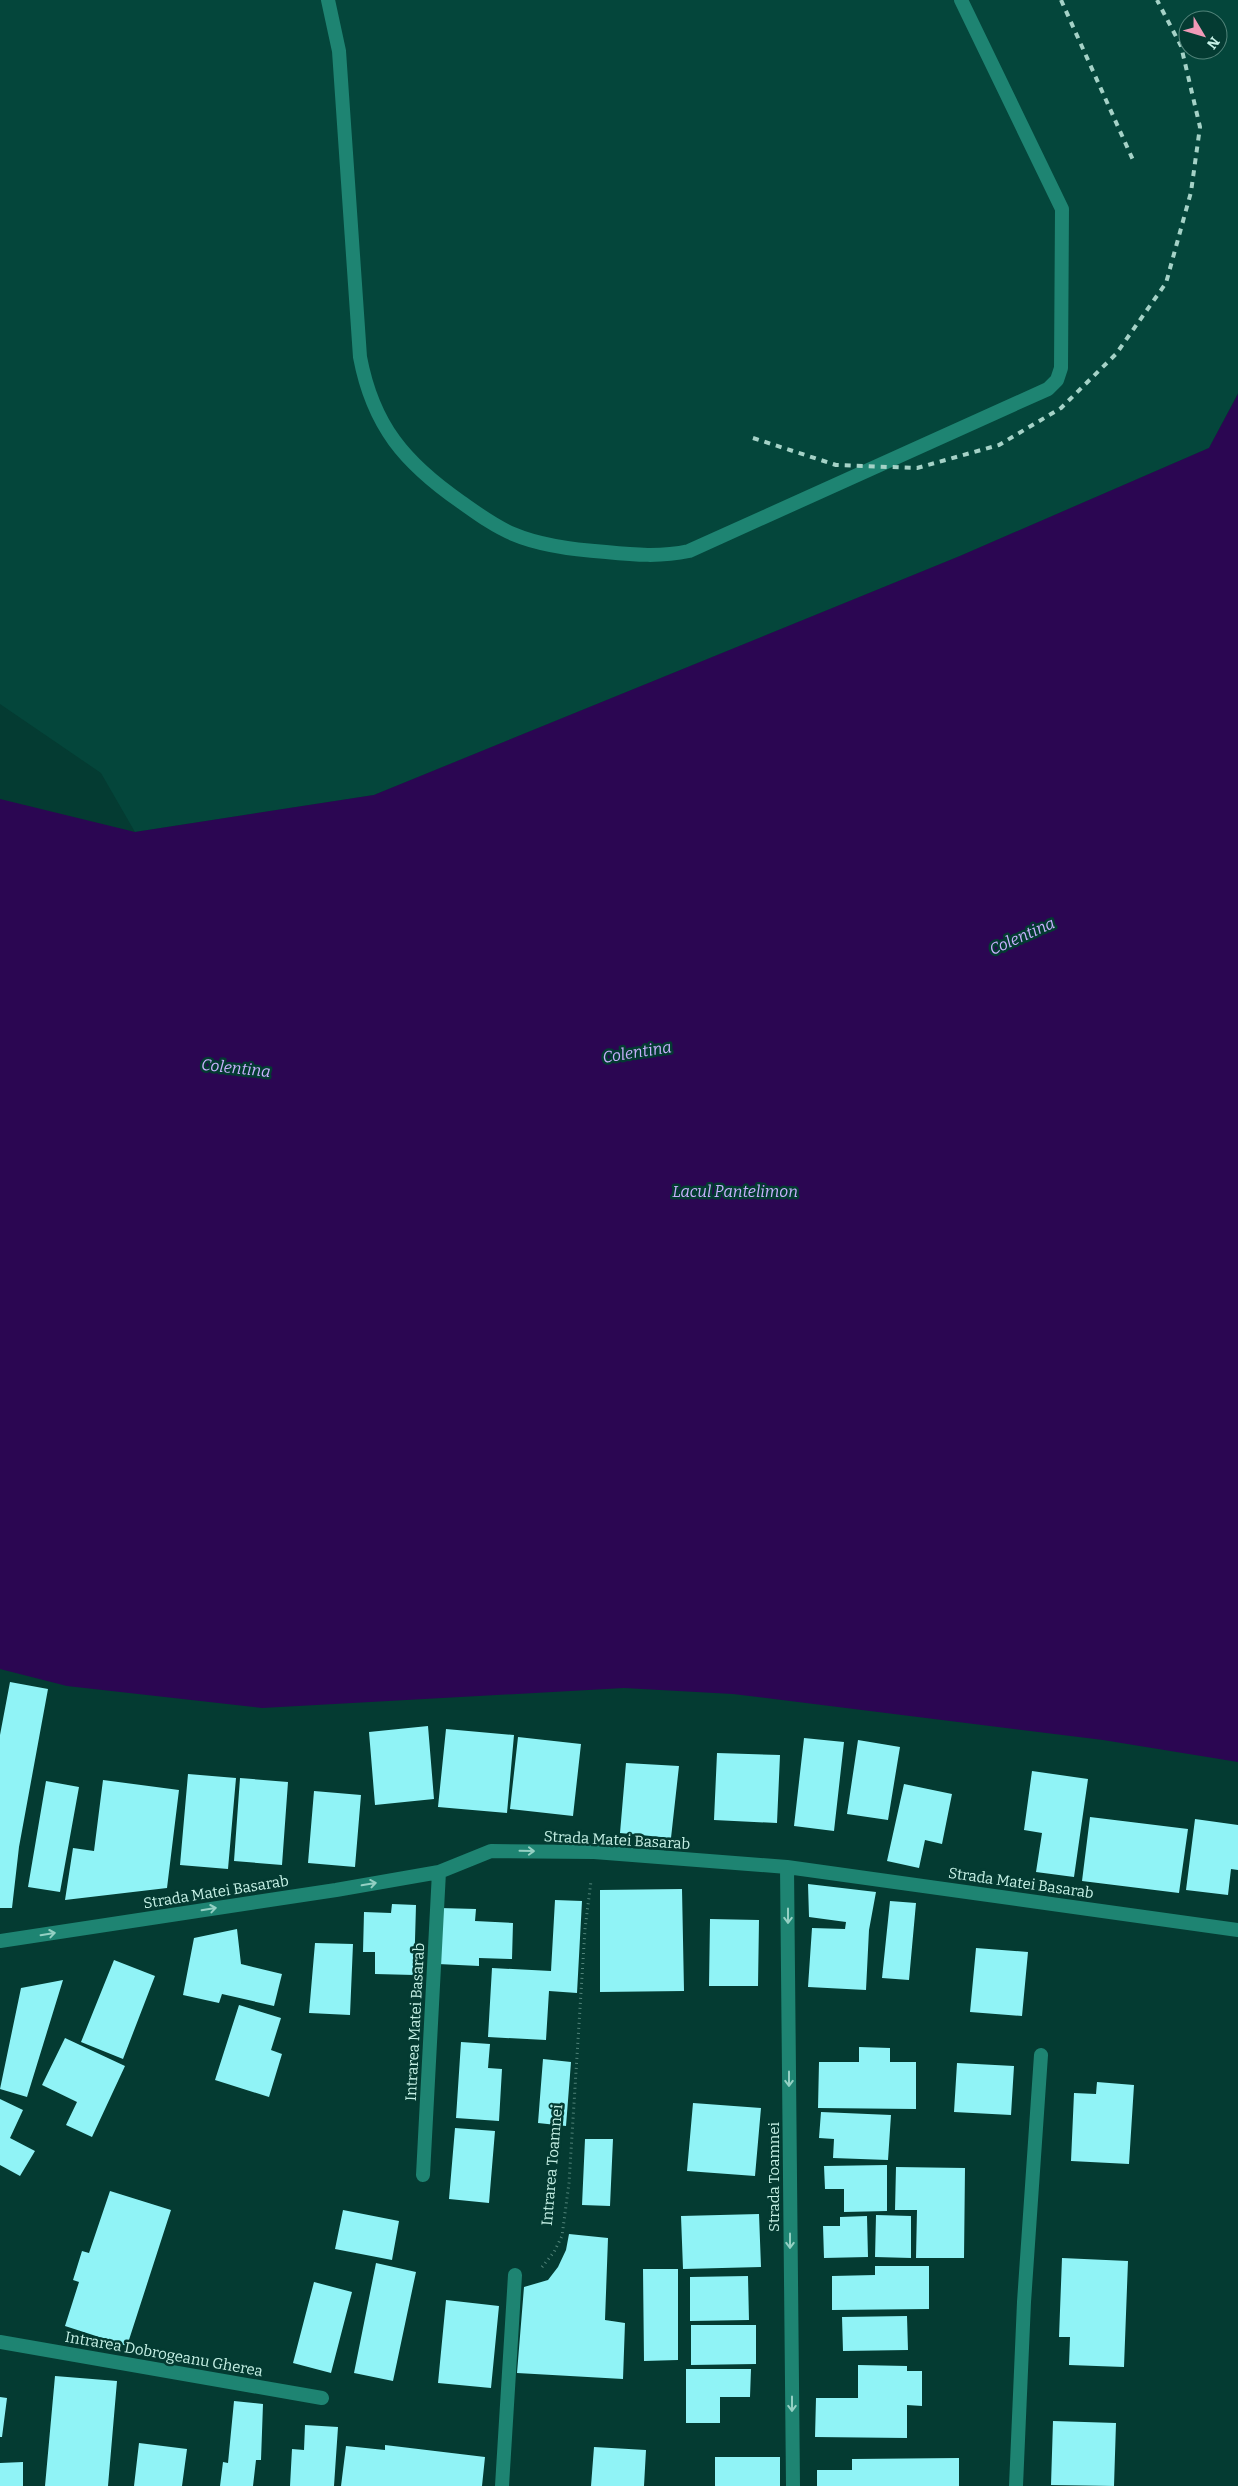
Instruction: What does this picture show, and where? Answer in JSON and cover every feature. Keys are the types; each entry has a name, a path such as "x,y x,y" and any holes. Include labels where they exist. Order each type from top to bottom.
{"street":[{"path":"328,0 339,51 360,357 364,378 388,434 410,461 434,483 489,522 514,534 538,542 596,551 665,556 690,551 1048,389 1057,380 1061,368 1062,209 961,0"},
{"name":"Strada Matei Basarab","path":"0,1941 336,1890 439,1872 492,1851 594,1852 787,1867 1238,1930"},
{"name":"Strada Toamnei","path":"787,1867 793,2486"},
{"name":"Intrarea Matei Basarab","path":"423,2175 439,1872"},
{"path":"1016,2486 1024,2302 1041,2055"},
{"path":"502,2486 515,2276"},
{"name":"Intrarea Dobrogeanu Gherea","path":"0,2342 322,2398"}],"path":[{"name":"Intrarea Toamnei","path":"515,2276 542,2267 554,2252 562,2236 569,2183 585,1929 594,1852"}],"shaded area":[{"path":"0,0 1238,0 1238,393 1209,448 960,556 374,795 135,832 101,773 0,704"}],"water":[{"name":"Lacul Pantelimon","path":"1238,394 1238,1762 1103,1740 733,1694 624,1688 262,1708 67,1686 0,1669 0,799 135,832 374,795 960,556 1209,448"}],"building":[{"path":"10,1682 48,1689 19,1847 12,1908 0,1908 0,1735"},
{"path":"428,1726 434,1799 375,1805 369,1732"},
{"path":"446,1729 514,1735 507,1813 438,1807"},
{"path":"518,1737 581,1744 573,1816 510,1809"},
{"path":"804,1738 844,1742 834,1831 794,1826"},
{"path":"858,1740 900,1747 888,1820 847,1814"},
{"path":"717,1753 780,1755 777,1823 714,1820"},
{"path":"626,1763 679,1766 671,1838 620,1833"},
{"path":"1032,1771 1088,1779 1074,1877 1036,1872 1042,1833 1024,1830"},
{"path":"188,1774 236,1778 228,1869 180,1865"},
{"path":"240,1778 288,1782 282,1865 234,1861"},
{"path":"103,1780 179,1790 167,1888 65,1900 73,1848 94,1851"},
{"path":"46,1781 79,1787 60,1892 28,1887"},
{"path":"904,1784 952,1794 942,1844 925,1840 919,1868 887,1861"},
{"path":"314,1791 361,1795 355,1867 308,1863"},
{"path":"1090,1817 1188,1829 1179,1893 1082,1881"},
{"path":"1195,1819 1238,1825 1238,1870 1231,1869 1228,1895 1186,1890"},
{"path":"808,1884 876,1892 869,1930 866,1990 808,1987 812,1928 845,1929 846,1922 809,1917"},
{"path":"682,1889 684,1991 600,1992 600,1890"},
{"path":"555,1900 582,1901 577,1993 549,1991 546,2040 488,2037 492,1968 551,1971"},
{"path":"890,1901 916,1903 909,1980 882,1978"},
{"path":"392,1904 416,1905 414,1975 375,1974 375,1952 363,1952 364,1912 391,1913"},
{"path":"440,1908 476,1909 475,1921 513,1923 512,1959 479,1958 479,1966 438,1964"},
{"path":"710,1919 759,1920 758,1986 709,1986"},
{"path":"237,1929 241,1964 282,1974 274,2006 222,1994 219,2003 183,1995 194,1938"},
{"path":"315,1943 353,1944 350,2015 309,2013"},
{"path":"976,1948 1028,1952 1022,2016 970,2012"},
{"path":"114,1960 155,1976 123,2059 81,2042"},
{"path":"63,1980 27,2097 0,2089 21,1988"},
{"path":"239,2005 281,2018 271,2050 282,2054 269,2097 215,2080"},
{"path":"65,2038 125,2066 92,2137 66,2125 77,2102 42,2085"},
{"path":"461,2042 490,2044 488,2068 502,2069 499,2121 456,2118"},
{"path":"859,2047 890,2048 890,2062 916,2062 916,2109 818,2108 819,2062 859,2062"},
{"path":"543,2059 571,2062 566,2126 538,2123"},
{"path":"957,2063 1014,2066 1011,2115 954,2112"},
{"path":"1097,2082 1134,2085 1129,2164 1071,2161 1074,2093 1096,2094"},
{"path":"0,2099 23,2110 10,2138 35,2151 20,2176 0,2165"},
{"path":"693,2103 761,2108 755,2176 687,2171"},
{"path":"821,2112 891,2115 888,2160 833,2158 834,2139 819,2138"},
{"path":"455,2128 495,2131 489,2203 449,2199"},
{"path":"585,2139 613,2139 610,2206 582,2205"},
{"path":"887,2165 887,2211 844,2212 844,2189 825,2189 824,2166"},
{"path":"896,2167 965,2168 964,2258 916,2258 917,2210 895,2210"},
{"path":"110,2191 171,2210 127,2346 65,2326 79,2282 73,2280 82,2251 89,2253"},
{"path":"343,2210 399,2221 392,2260 335,2249"},
{"path":"759,2214 761,2267 683,2269 681,2216"},
{"path":"876,2215 911,2216 911,2258 875,2257"},
{"path":"867,2216 868,2257 824,2258 823,2226 840,2226 840,2217"},
{"path":"569,2234 608,2238 605,2320 625,2323 623,2379 517,2373 524,2287 548,2280 558,2267 566,2250"},
{"path":"1062,2258 1128,2261 1124,2367 1069,2365 1070,2337 1059,2337"},
{"path":"376,2263 416,2272 393,2381 354,2373"},
{"path":"875,2266 929,2266 929,2309 832,2310 832,2276 875,2275"},
{"path":"643,2269 678,2269 678,2360 644,2361"},
{"path":"748,2276 749,2320 690,2321 690,2277"},
{"path":"314,2282 352,2292 331,2373 293,2363"},
{"path":"446,2300 499,2306 491,2388 438,2383"},
{"path":"907,2316 908,2350 843,2351 842,2317"},
{"path":"691,2325 756,2325 756,2364 691,2365"},
{"path":"858,2365 907,2366 907,2371 922,2371 922,2406 907,2405 907,2438 815,2437 816,2398 858,2398"},
{"path":"686,2369 751,2369 750,2397 720,2397 720,2423 686,2423"},
{"path":"55,2376 117,2381 108,2486 45,2486"},
{"path":"0,2397 7,2398 2,2437 0,2437"},
{"path":"234,2401 263,2404 261,2460 256,2460 253,2486 220,2486 223,2462 228,2463"},
{"path":"1053,2421 1116,2423 1114,2486 1051,2485"},
{"path":"305,2425 338,2427 334,2486 290,2486 292,2449 304,2450"},
{"path":"139,2443 187,2449 182,2486 134,2486"},
{"path":"385,2445 485,2457 482,2486 341,2486 346,2446 385,2450"},
{"path":"594,2447 646,2450 644,2486 591,2486"},
{"path":"715,2457 780,2457 780,2486 715,2486"},
{"path":"959,2458 959,2486 817,2486 817,2470 852,2470 852,2459"},
{"path":"23,2462 23,2486 0,2486 0,2463"}],"railway":[{"path":"1061,0 1133,160"},
{"path":"753,438 836,465 917,468 999,445 1061,408 1116,354 1166,283 1191,192 1200,127 1181,46 1157,0"}],"water label":[{"name":"Colentina","path":"1022,936"},
{"name":"Colentina","path":"637,1052"},
{"name":"Colentina","path":"236,1068"}]}
